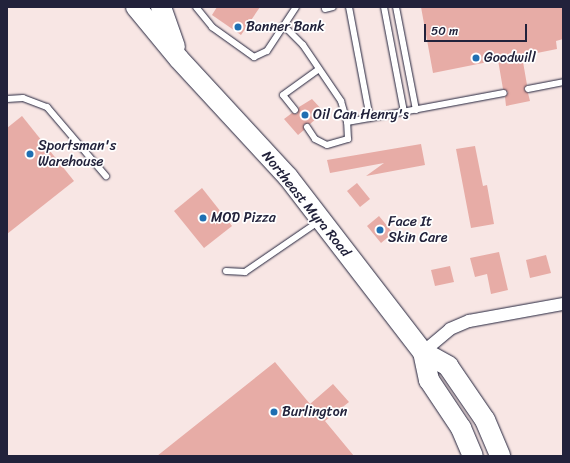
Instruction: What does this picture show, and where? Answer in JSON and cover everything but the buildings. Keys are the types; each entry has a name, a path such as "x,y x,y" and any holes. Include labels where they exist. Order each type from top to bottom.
{"highway":[{"name":"Northeast Myra Road","path":"136,7 179,59 288,177 423,352 448,366 485,420 500,456"},
{"path":"161,7 179,59"},
{"name":"Northeast Myra Road","path":"423,352 429,380 461,428 474,456"}],"street":[{"path":"423,352 450,329 469,320 563,304"}],"lane":[{"path":"196,7 212,27 254,57 267,51 296,7"},
{"path":"325,9 333,7"},
{"path":"349,7 370,118"},
{"path":"384,7 404,112"},
{"path":"396,7 416,110"},
{"path":"284,26 303,45 341,101 347,122 348,140 327,145 315,139 307,127"},
{"path":"295,110 284,95 319,69"},
{"path":"528,89 563,82"},
{"path":"347,122 504,93"},
{"path":"7,99 23,98 47,107 106,176"},
{"path":"226,272 245,272 320,220"}],"place":[{"name":"Banner Bank","path":"238,27"},
{"name":"Goodwill","path":"476,58"},
{"name":"Oil Can Henry's","path":"305,115"},
{"name":"Sportsman's Warehouse","path":"30,154"},
{"name":"MOD Pizza","path":"203,218"},
{"name":"Face It Skin Care","path":"380,230"},
{"name":"Burlington","path":"274,412"}]}
